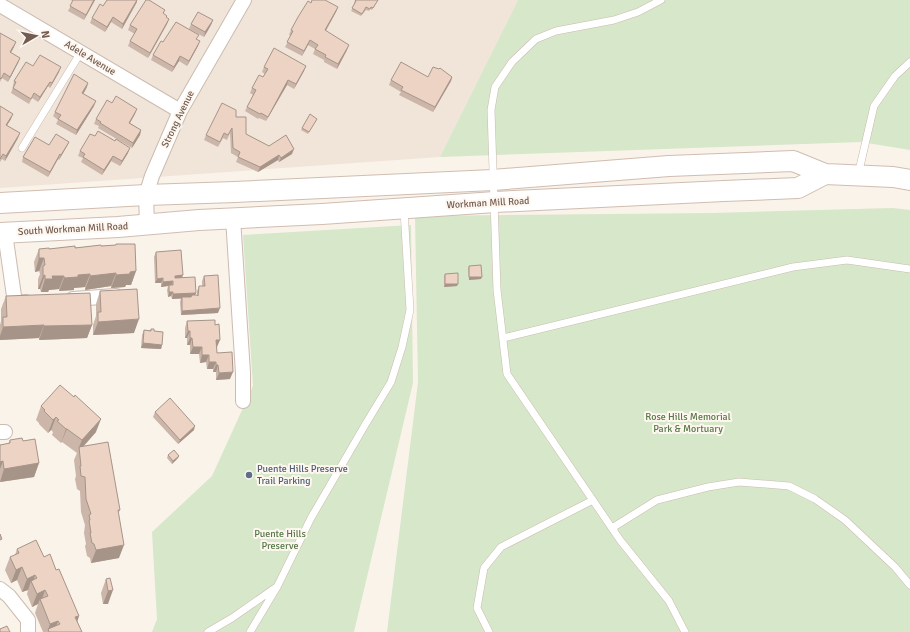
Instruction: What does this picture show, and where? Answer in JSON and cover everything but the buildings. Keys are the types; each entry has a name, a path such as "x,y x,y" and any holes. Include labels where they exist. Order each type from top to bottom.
{"main road":[{"name":"Workman Mill Road","path":"146,195 493,180 669,166 793,161 825,174 858,175 910,180"},
{"name":"Workman Mill Road","path":"147,224 495,202 724,190 798,188 825,174"},
{"path":"0,203 146,195"},
{"name":"South Workman Mill Road","path":"3,233 147,224"}],"street":[{"name":"Strong Avenue","path":"147,224 146,195 152,176 180,111 244,0"},
{"name":"Adele Avenue","path":"0,5 180,111"},
{"path":"233,218 243,373 243,400"},
{"path":"3,233 15,303 39,301"},
{"path":"63,300 126,295"},
{"path":"0,589 9,596 28,620 28,632"}],"lane":[{"path":"661,0 638,12 614,20 556,31 536,39 512,62 495,87 491,110 497,290 507,374 612,528 669,602 685,632"},
{"path":"22,148 81,52"},
{"path":"858,175 874,106 895,76 910,62"},
{"path":"250,632 277,587 311,518 391,382 402,347 410,310 403,208"},
{"path":"503,338 793,266 847,260 910,269"},
{"path":"612,528 657,500 708,487 739,482 789,486 815,499 844,520 895,567 910,585"},
{"path":"489,632 477,608 484,568 501,547 593,500"},
{"path":"208,632 232,618 277,587"}],"shaded area":[{"path":"0,0 518,0 440,157 0,188"}],"green space":[{"path":"518,0 910,0 910,150 861,142 440,157"},
{"name":"Rose Hills Memorial Park & Mortuary","path":"893,208 910,210 910,632 387,632 418,382 415,216 712,213"},
{"name":"Puente Hills Preserve","path":"411,225 413,383 354,632 152,632 157,619 152,532 212,476 253,386 243,235"}],"place":[{"name":"Puente Hills Preserve Trail Parking","path":"249,475"}]}
